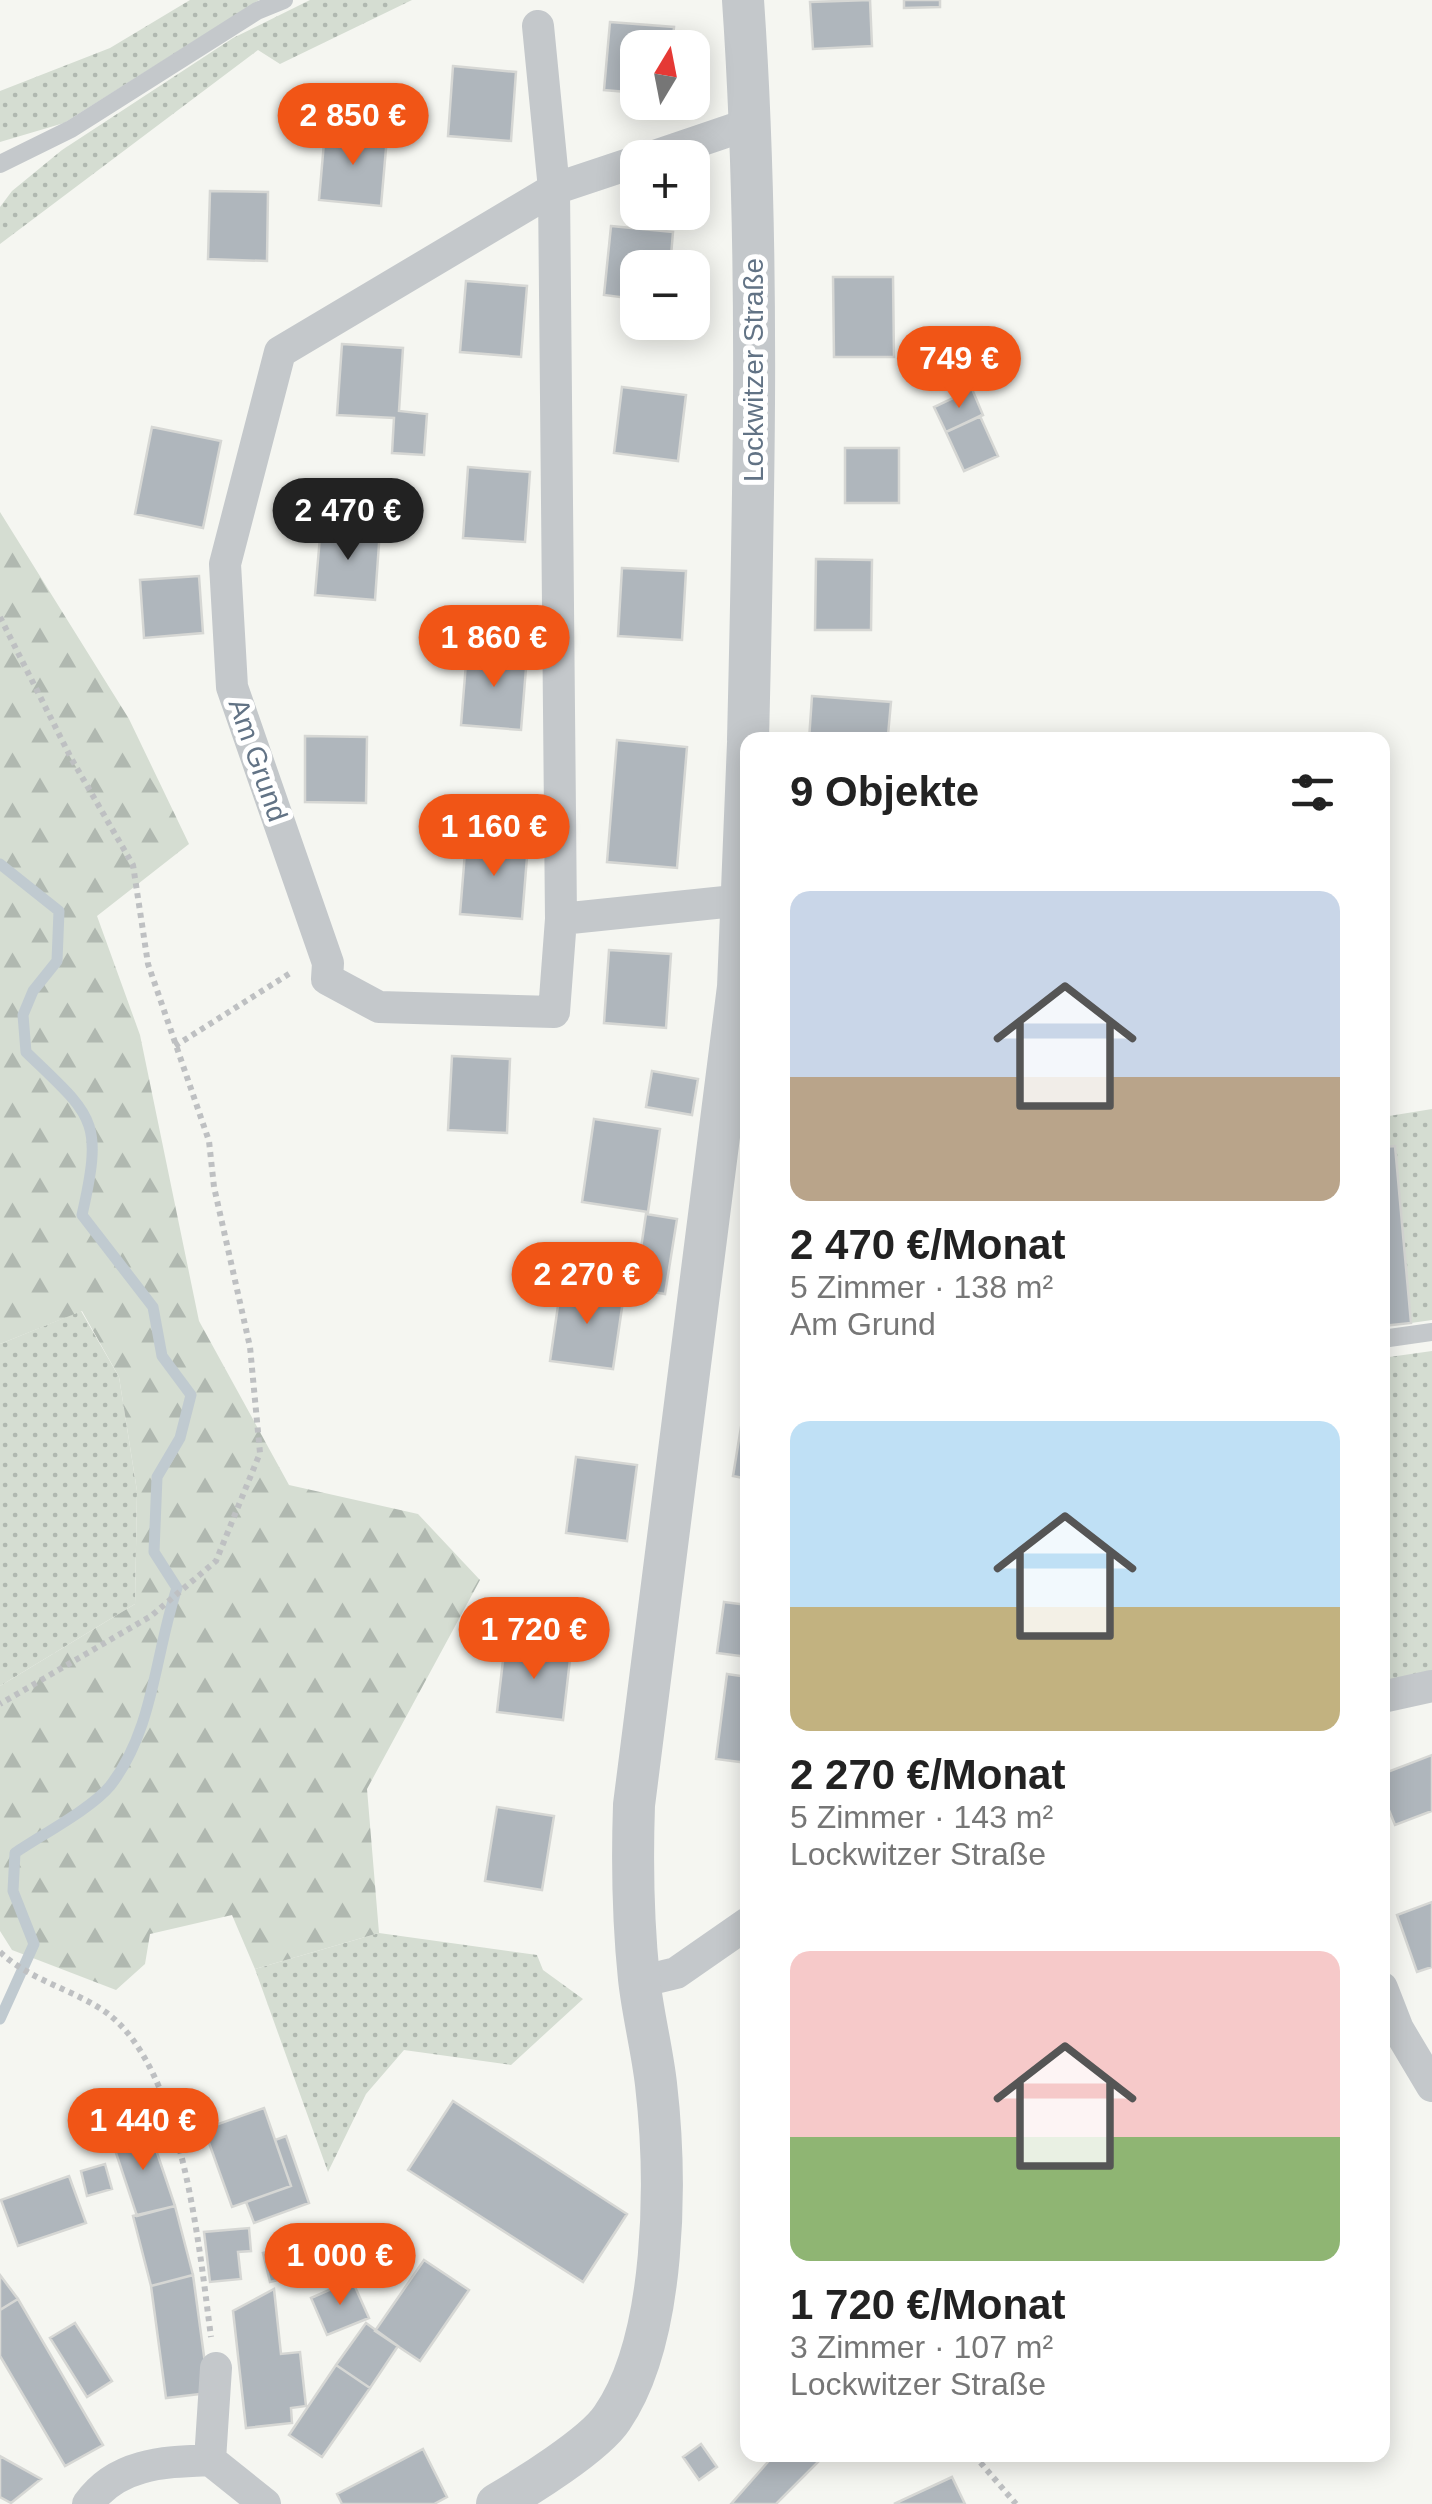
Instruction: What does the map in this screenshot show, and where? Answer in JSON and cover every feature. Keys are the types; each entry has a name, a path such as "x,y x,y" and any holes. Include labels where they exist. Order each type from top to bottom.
{"street":[{"name":"Lockwitzer Straße","path":"743,0 752,123 754,448 748,732"},
{"name":"Am Grund","path":"538,26 554,189 561,919 554,1012 379,1007 328,979 328,963 232,687 225,564 280,352 554,189 620,167"},
{"path":"701,140 752,123"},
{"path":"561,919 740,900"},
{"name":"Lockwitzer Straße","path":"497,2504 530,2485 611,2421 640,2364 661,2246 656,2086 631,1889 634,1805 740,958"},
{"path":"1390,1694 1432,1686"},
{"path":"640,1982 676,1973 740,1929"},
{"path":"1390,2008 1432,2086"},
{"path":"210,2460 216,2368"},
{"path":"88,2504 96,2492 142,2464 210,2460 265,2504"}],"lane":[{"path":"0,164 72,129 257,11 284,0"},
{"path":"1390,1338 1432,1332"}],"path":[{"path":"0,617 71,758 133,865 148,964 209,1141 214,1188 250,1347 260,1453 216,1562 151,1616 0,1704"},
{"path":"176,1046 306,964 328,963"},
{"path":"0,1952 34,1976 109,2015 151,2062 193,2204 216,2368"},
{"path":"980,2462 1016,2504"}],"green space":[{"path":"190,0 259,0 64,123 0,142 0,91 110,48"},
{"path":"310,0 412,0 280,64 258,50 0,244 0,207 12,191 62,150 233,38"},
{"path":"0,512 129,719 189,844 97,916 140,1035 199,1321 289,1485 418,1514 480,1580 367,1789 379,1933 255,1969 232,1915 150,1934 145,1964 116,1990 12,1950 0,1931 0,1686 135,1604 137,1491 119,1377 82,1311 0,1344"},
{"path":"1432,1109 1432,1320 1411,1323 1395,1147 1390,1147 1390,1116"},
{"path":"81,1311 119,1377 137,1491 135,1604 0,1686 0,1344"},
{"path":"1432,1351 1432,1672 1390,1681 1390,1357"},
{"path":"379,1933 537,1955 543,1970 583,1999 511,2065 404,2050 366,2094 328,2172 255,1969"}],"building":[{"path":"870,0 872,46 813,49 810,2"},
{"path":"904,0 940,0 940,7 904,8"},
{"path":"610,22 674,27 620,30 620,91 604,90"},
{"path":"453,66 516,72 511,141 448,136"},
{"path":"325,131 387,137 381,206 319,200"},
{"path":"210,191 268,192 267,261 208,259"},
{"path":"611,226 620,230 673,232 672,250 620,250 620,297 604,295"},
{"path":"833,277 893,277 894,357 834,357"},
{"path":"466,281 527,286 521,357 460,352"},
{"path":"342,344 403,348 399,411 427,414 424,455 392,453 394,418 337,415"},
{"path":"622,387 686,395 678,461 614,453"},
{"path":"972,389 983,415 946,432 934,407"},
{"path":"980,416 998,456 964,471 946,432"},
{"path":"152,427 221,441 203,528 135,514"},
{"path":"845,448 899,448 899,503 845,503"},
{"path":"468,467 530,472 525,542 463,538"},
{"path":"321,525 380,530 375,600 315,595"},
{"path":"816,559 872,560 871,630 815,630"},
{"path":"622,568 686,571 682,640 618,636"},
{"path":"199,576 203,633 144,638 140,580"},
{"path":"467,651 527,656 521,730 461,725"},
{"path":"812,696 891,702 888,732 810,732"},
{"path":"305,736 367,737 366,803 305,802"},
{"path":"617,740 687,747 677,868 607,862"},
{"path":"466,840 528,845 522,919 460,914"},
{"path":"609,950 671,954 666,1028 604,1023"},
{"path":"452,1056 510,1059 507,1133 448,1130"},
{"path":"652,1071 698,1079 692,1115 646,1107"},
{"path":"594,1119 660,1129 648,1212 582,1202"},
{"path":"1390,1146 1395,1146 1411,1323 1390,1325"},
{"path":"646,1214 677,1219 665,1294 635,1289"},
{"path":"561,1285 624,1294 613,1369 550,1361"},
{"path":"740,1433 740,1477 733,1476"},
{"path":"576,1457 637,1465 627,1541 566,1533"},
{"path":"724,1602 740,1604 740,1656 717,1653"},
{"path":"505,1643 571,1651 563,1720 497,1712"},
{"path":"727,1674 740,1676 740,1762 716,1759"},
{"path":"1432,1755 1432,1811 1395,1825 1390,1813 1390,1771"},
{"path":"497,1807 554,1816 542,1890 485,1881"},
{"path":"1432,1902 1432,1967 1417,1972 1397,1915"},
{"path":"453,2101 627,2214 583,2282 408,2170"},
{"path":"264,2108 291,2186 232,2207 204,2129"},
{"path":"149,2129 175,2206 137,2216 112,2141"},
{"path":"286,2136 309,2203 254,2223 246,2202 291,2186 275,2140"},
{"path":"105,2164 112,2189 87,2196 81,2171"},
{"path":"69,2176 86,2223 18,2246 1,2200"},
{"path":"175,2206 193,2275 151,2286 133,2216"},
{"path":"249,2228 251,2251 238,2252 241,2279 210,2282 204,2232"},
{"path":"304,2243 312,2272 270,2282 263,2253"},
{"path":"424,2260 469,2290 420,2361 375,2331"},
{"path":"0,2275 18,2299 0,2310"},
{"path":"193,2275 209,2393 166,2398 151,2286"},
{"path":"352,2280 369,2318 327,2335 311,2298"},
{"path":"274,2289 281,2354 300,2352 306,2406 291,2408 292,2423 246,2428 233,2311"},
{"path":"18,2299 103,2445 65,2466 0,2356 0,2310"},
{"path":"75,2323 112,2381 87,2397 50,2338"},
{"path":"366,2323 398,2346 370,2388 336,2365"},
{"path":"336,2365 370,2388 322,2457 289,2435"},
{"path":"701,2444 717,2467 699,2480 683,2457"},
{"path":"423,2449 447,2497 434,2504 342,2504 337,2494"},
{"path":"0,2456 41,2479 11,2503 0,2497"},
{"path":"768,2462 818,2462 776,2504 731,2504"},
{"path":"952,2477 965,2504 894,2504"}],"waterway":[{"path":"0,864 59,911 57,961 33,991 23,1015 26,1052 79,1107 92,1138 82,1215 153,1307 162,1356 191,1395 180,1438 157,1477 154,1552 177,1588 145,1716 125,1764 102,1795 15,1853 13,1891 34,1944 0,2019"}]}
